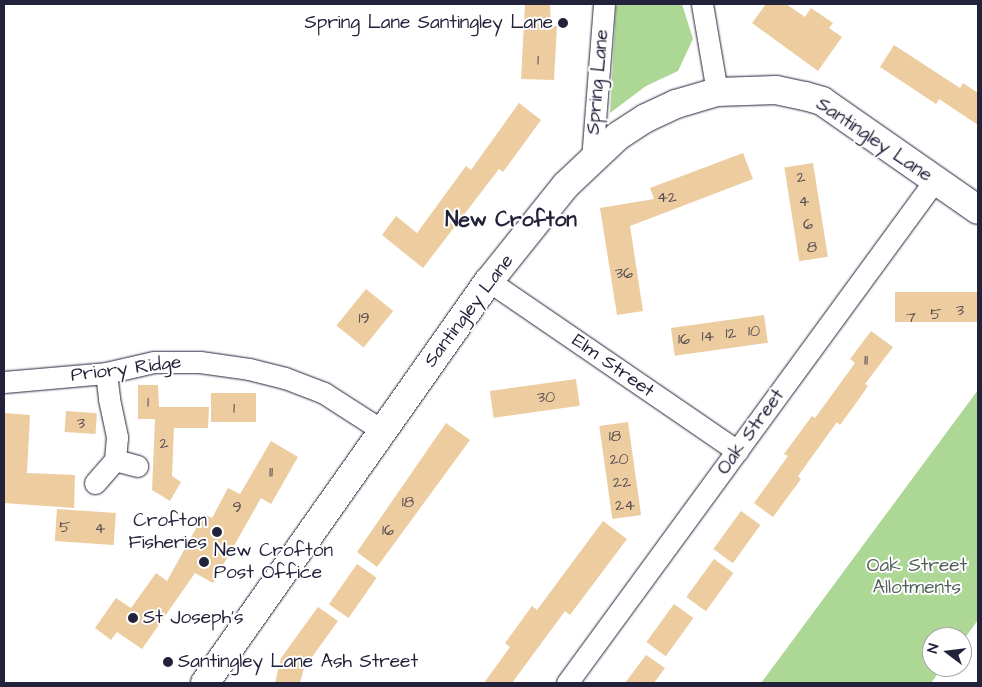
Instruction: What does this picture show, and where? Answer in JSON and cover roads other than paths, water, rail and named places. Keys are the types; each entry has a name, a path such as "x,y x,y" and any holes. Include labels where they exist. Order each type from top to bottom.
{"street":[{"name":"Spring Lane","path":"592,160 604,4"},
{"path":"702,4 717,92"},
{"name":"Santingley Lane","path":"205,683 489,280 566,185 618,136 646,118 676,104 717,92 776,90 805,96 822,101 978,210"},
{"name":"Oak Street","path":"567,683 935,180"},
{"name":"Elm Street","path":"489,280 737,451"},
{"name":"Priory Ridge","path":"4,382 106,373 154,362 200,362 250,369 285,378 324,393 383,430"},
{"path":"95,483 115,460 117,437 106,373"},
{"path":"115,460 137,466"}],"place":[{"name":"Spring Lane Santingley Lane","path":"563,23"},
{"name":"Crofton Fisheries","path":"217,532"},
{"name":"New Crofton Post Office","path":"204,562"},
{"name":"St Joseph's","path":"133,618"},
{"name":"Santingley Lane Ash Street","path":"168,662"}],"district":[{"name":"New Crofton","path":"511,220"}],"park label":[{"name":"Oak Street Allotments","path":"917,577"}]}
